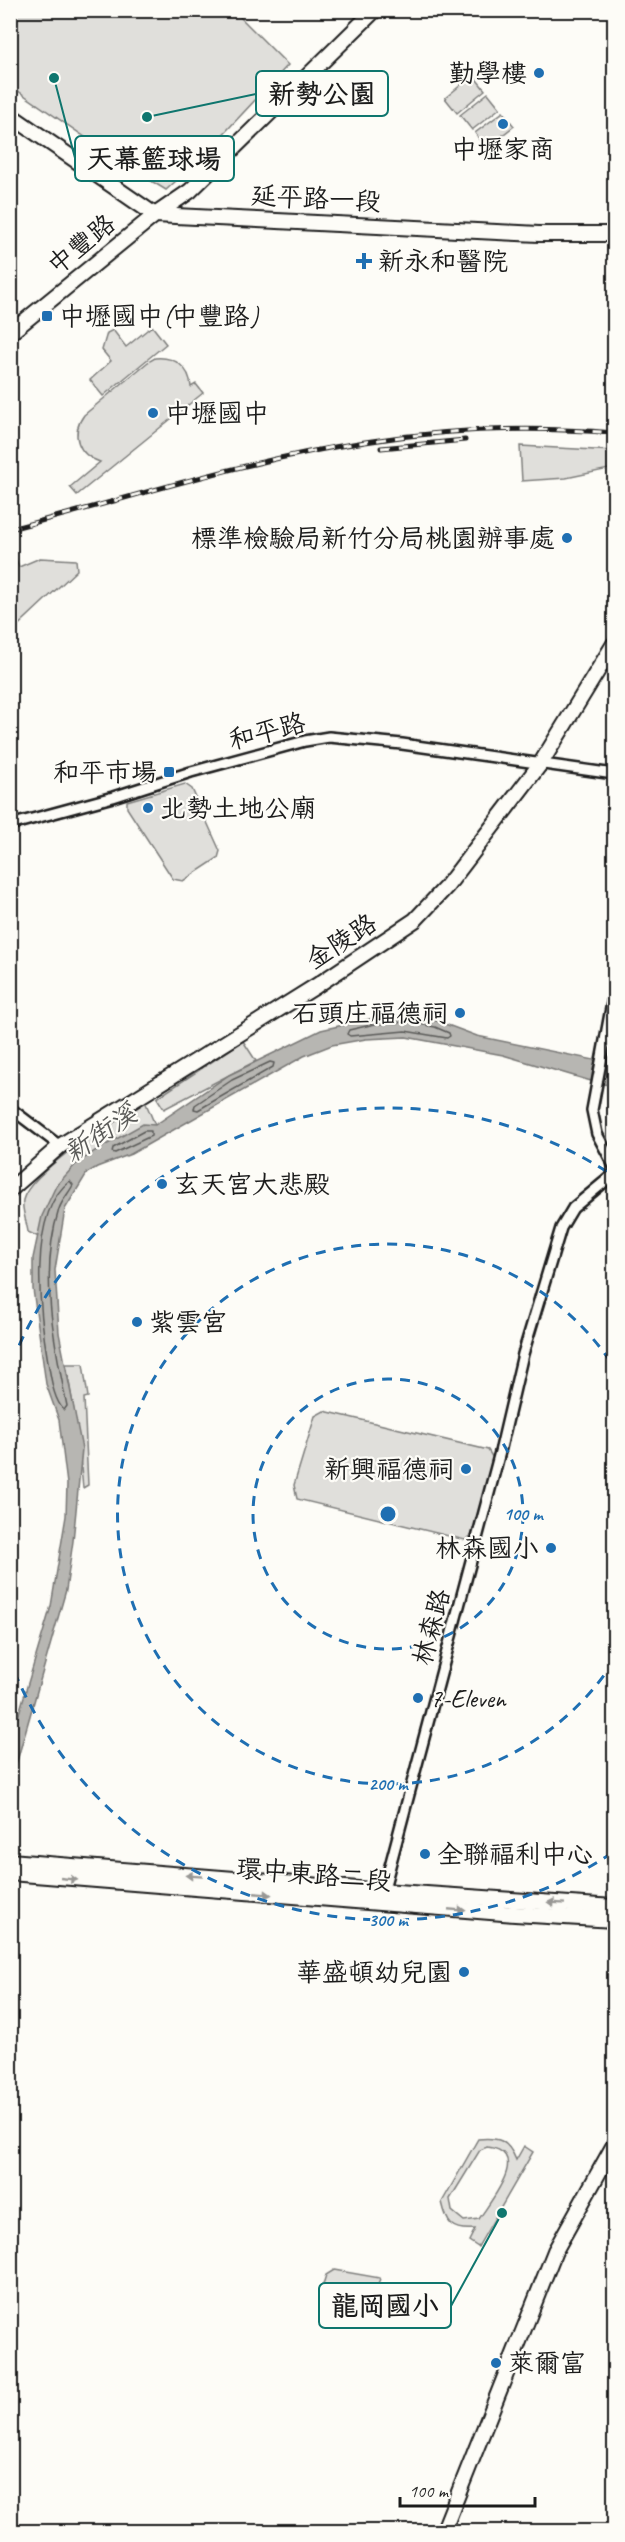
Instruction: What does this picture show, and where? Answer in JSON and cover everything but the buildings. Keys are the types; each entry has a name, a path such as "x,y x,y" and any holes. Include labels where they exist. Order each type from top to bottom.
{"main road":[{"name":"中豐路","path":"10,333 155,215 190,191 375,10"},
{"path":"10,115 155,215"},
{"name":"延平路一段","path":"155,215 539,234 615,234"},
{"name":"金陵路","path":"10,1190 60,1146 316,986 415,920 447,886 541,763 615,644"},
{"name":"環中東路二段","path":"10,1861 615,1920"},
{"name":"環中東路二段","path":"10,1873 381,1897 615,1907"},
{"path":"443,2532 555,2252 615,2145"}],"street":[{"name":"和平路","path":"10,825 113,797 220,764 330,737 402,744 615,774"},
{"path":"615,992 592,1110 597,1134 615,1166"},
{"path":"10,1108 60,1146"},
{"name":"林森路","path":"381,1897 501,1448 523,1354 561,1228 573,1208 615,1174"}],"shaded area":[{"path":"11,10 234,11 288,65 200,159 166,190 11,86"},
{"path":"473,75 485,90 457,113 445,98"},
{"path":"488,93 500,108 472,130 460,115"},
{"path":"503,112 514,126 486,148 475,133"},
{"path":"152,326 166,344 103,396 90,380 111,361 102,350 107,333 113,330 126,347"},
{"path":"155,358 168,359 180,364 188,374 191,387 196,384 203,393 77,495 70,487 100,462 86,454 78,443 80,422 84,415"},
{"path":"520,446 614,451 614,468 566,478 522,481"},
{"path":"10,544 19,567 40,558 76,560 77,570 11,632"},
{"path":"185,784 192,789 220,851 218,858 183,881 173,879 127,808 127,801"},
{"path":"243,1041 256,1061 164,1109 157,1098"},
{"path":"145,1101 155,1125 95,1156 43,1239 28,1232 23,1200 29,1188 76,1146"},
{"path":"66,1364 83,1364 88,1397 84,1398 88,1485 83,1488 77,1428"},
{"path":"324,1411 488,1450 493,1458 472,1535 465,1540 297,1499 294,1485 315,1416"},
{"path":"478,2139 502,2141 510,2148 516,2160 524,2146 533,2152 478,2247 469,2241 475,2229 460,2229 451,2224 442,2202","holes":["487,2147 500,2151 506,2158 507,2167 499,2189 479,2219 464,2221 452,2211 450,2199 480,2150"]},
{"path":"334,2270 380,2278 370,2316 319,2297 326,2275"}],"water":[{"name":"新街溪","path":"396,1016 437,1021 477,1036 614,1064 614,1085 601,1084 503,1055 406,1037 366,1039 332,1045 304,1056 131,1154 87,1173 65,1209 55,1270 59,1333 82,1449 73,1541 66,1590 11,1782 11,1740 51,1606 66,1516 67,1484 59,1420 46,1384 33,1289 33,1258 42,1216 56,1186 75,1165 95,1151 143,1124 155,1125 229,1075 321,1030 374,1018"}],"railway":[{"path":"10,529 231,470 365,442 427,434 489,430 614,433"},
{"path":"381,448 465,440"}],"place":[{"name":"勤學樓","path":"539,73"},
{"name":"天幕籃球場","path":"54,78"},
{"name":"新勢公園","path":"147,117"},
{"name":"中壢家商","path":"503,124"},
{"name":"新永和醫院","path":"364,261"},
{"name":"中壢國中(中豐路)","path":"47,316"},
{"name":"中壢國中","path":"153,413"},
{"name":"標準檢驗局新竹分局桃園辦事處","path":"567,538"},
{"name":"和平市場","path":"169,772"},
{"name":"北勢土地公廟","path":"148,808"},
{"name":"石頭庄福德祠","path":"460,1013"},
{"name":"玄天宮大悲殿","path":"162,1184"},
{"name":"紫雲宮","path":"137,1322"},
{"name":"新興福德祠","path":"466,1469"},
{"name":"林森國小","path":"551,1548"},
{"name":"7-Eleven","path":"418,1698"},
{"name":"全聯福利中心","path":"425,1854"},
{"name":"華盛頓幼兒園","path":"464,1972"},
{"name":"龍岡國小","path":"502,2213"},
{"name":"萊爾富","path":"496,2363"}]}
